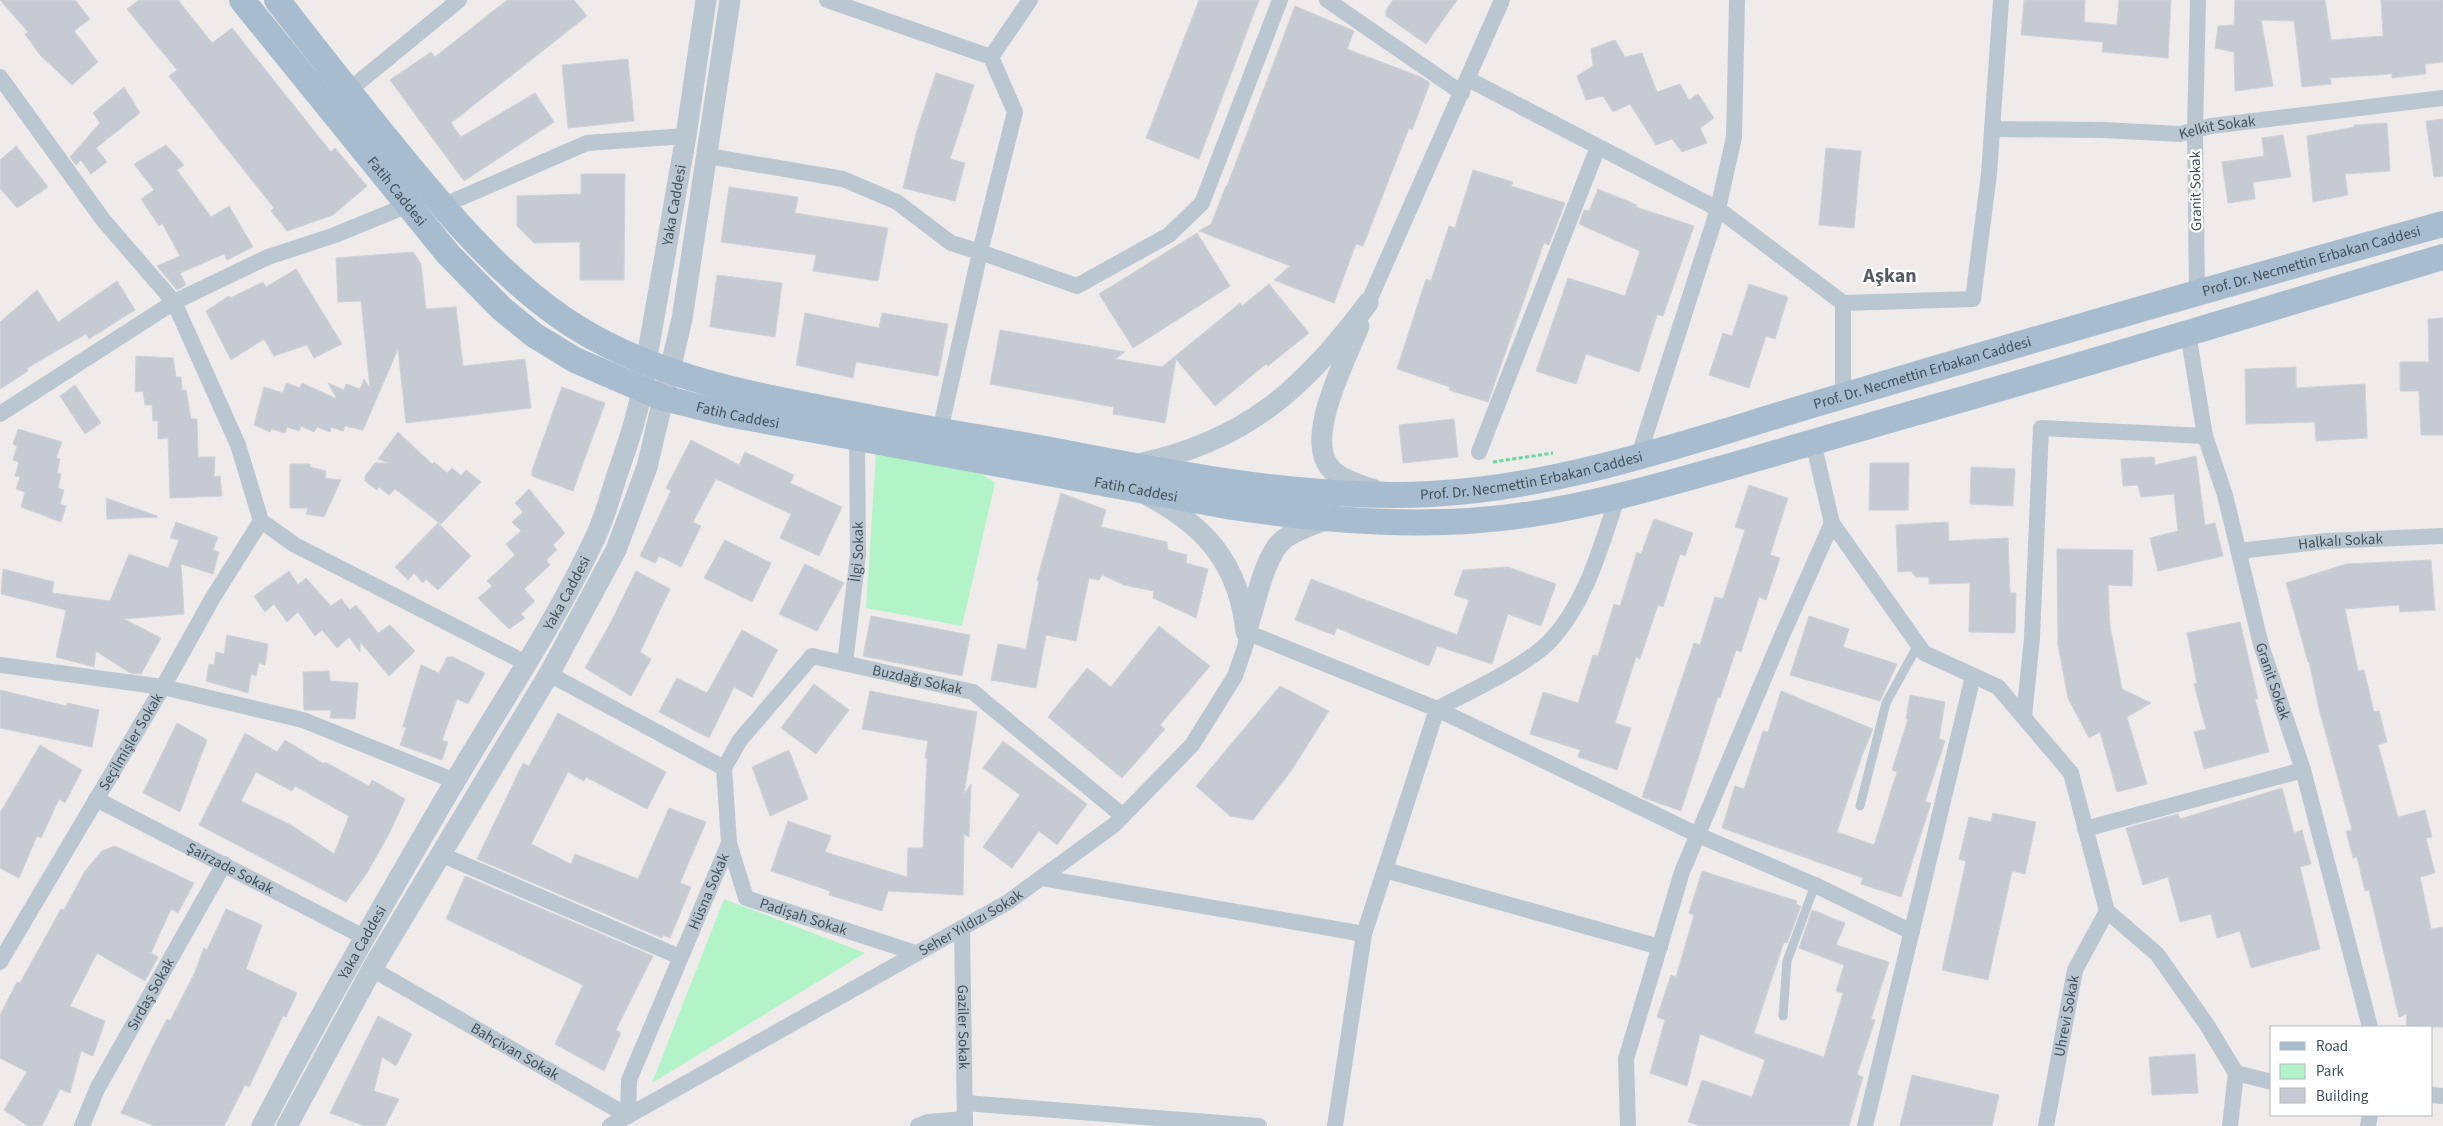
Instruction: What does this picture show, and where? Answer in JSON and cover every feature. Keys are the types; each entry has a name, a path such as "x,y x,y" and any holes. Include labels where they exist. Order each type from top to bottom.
{"main road":[{"name":"Fatih Caddesi","path":"242,0 471,280 534,335 575,360 653,394 857,439 1134,477 1264,488 1395,495"},
{"name":"Fatih Caddesi","path":"276,0 442,206 478,247 534,297 567,321 646,363 670,372 791,402 940,431 1134,477 1241,508 1328,518 1394,522"},
{"name":"Prof. Dr. Necmettin Erbakan Caddesi","path":"1395,495 1502,488 1541,481 1639,455 2198,292 2443,224"},
{"name":"Prof. Dr. Necmettin Erbakan Caddesi","path":"1394,522 1462,520 1531,514 1618,496 1813,442 2443,257"}],"street":[{"path":"348,91 459,0"},
{"name":"Yaka Caddesi","path":"288,1126 372,969 549,674 616,550 647,467 653,394 646,363 686,136 706,0"},
{"name":"Yaka Caddesi","path":"262,1126 308,1037 364,938 455,781 528,664 595,539 628,444 653,394 670,372 682,319 730,0"},
{"path":"827,0 992,57 1015,112 980,252 940,431"},
{"path":"992,57 1030,0"},
{"path":"708,156 843,179 897,202 951,243 1077,286 1168,234 1202,203 1280,0"},
{"path":"1327,0 1465,86 1598,147 1718,209 1843,303 1973,299 1989,174 2001,0"},
{"path":"1395,495 1364,486 1338,475 1328,466 1321,447 1320,437 1324,416 1368,302 1502,0"},
{"path":"1639,455 1718,209 1734,137 1737,0"},
{"name":"Granit Sokak","path":"2198,0 2195,130 2198,292"},
{"path":"0,77 104,221 174,302 238,444 261,521 295,545 528,664"},
{"name":"Kelkit Sokak","path":"1992,129 2103,130 2180,134 2211,126 2443,98"},
{"path":"442,206 587,143 686,136"},
{"path":"1479,452 1598,147"},
{"path":"0,414 174,302 268,257 335,235 408,205"},
{"path":"1246,632 1238,590 1232,573 1219,552 1202,532 1134,477 1210,443 1272,406 1299,384 1341,339 1368,302"},
{"path":"1843,303 1843,396"},
{"name":"Granit Sokak","path":"2188,333 2205,436 2225,495 2240,551 2261,645 2303,770 2370,1026"},
{"path":"2024,717 2032,638 2041,428 2205,436"},
{"name":"İlgi Sokak","path":"845,663 858,555 857,439"},
{"path":"1813,442 1832,523 1924,654 1998,687 2071,773 2107,911 2157,954 2207,1025 2236,1073 2230,1126"},
{"path":"1335,1126 1364,934 1437,709 1526,660 1550,641 1569,617 1584,590 1618,496"},
{"path":"1246,632 1268,564 1277,548 1289,536 1328,518"},
{"name":"Seçilmişler Sokak","path":"0,962 163,688 212,599 261,521"},
{"path":"1631,1125 1626,1059 1682,872 1832,523"},
{"name":"Halkalı Sokak","path":"2240,551 2326,541 2443,536"},
{"path":"1246,632 1437,709 1698,835 1815,885 1912,932"},
{"name":"Seher Yıldızı Sokak","path":"610,1126 1008,902 1114,825 1192,745 1236,676 1246,644 1246,632"},
{"name":"Buzdağı Sokak","path":"724,768 740,740 812,656 973,692 1123,816"},
{"path":"0,665 163,688 302,720 455,781"},
{"path":"549,674 724,768"},
{"path":"1865,1126 1973,676"},
{"name":"Hüsna Sokak","path":"628,1116 629,1080 729,843 724,768"},
{"path":"2086,829 2303,770"},
{"name":"Şairzade Sokak","path":"96,799 364,938"},
{"name":"Padişah Sokak","path":"729,843 746,898 916,953"},
{"path":"440,854 680,957"},
{"name":"Sırdaş Sokak","path":"82,1126 97,1089 224,864"},
{"path":"1385,870 1660,947"},
{"path":"1042,878 1364,934"},
{"name":"Uhrevi Sokak","path":"2046,1126 2075,970 2107,911"},
{"name":"Gaziler Sokak","path":"962,928 965,1123"},
{"name":"Bahçivan Sokak","path":"372,969 628,1116"},
{"path":"2236,1073 2270,1082"},
{"path":"965,1103 1259,1126"},
{"path":"918,1126 928,1122 965,1123"}],"lane":[{"path":"1860,806 1886,703 1918,645"},
{"path":"1783,1016 1787,961 1815,885"}],"green space":[{"path":"876,453 976,470 995,483 962,626 866,608"},
{"path":"724,899 865,953 652,1083"}],"building":[{"path":"0,0 75,0 90,19 74,31 98,62 72,85 40,55 25,34 28,32"},
{"path":"139,0 178,0 212,43 232,28 331,152 335,148 367,186 333,215 287,231 271,211 274,208 169,76 177,70 127,9"},
{"path":"507,0 574,0 587,16 451,123 461,137 535,93 554,122 464,181 390,80 431,52 435,57"},
{"path":"1199,0 1259,0 1199,159 1146,138"},
{"path":"1393,0 1457,0 1426,44 1386,16 1386,10"},
{"path":"2024,0 2085,0 2084,22 2117,25 2119,0 2171,0 2168,58 2102,52 2103,42 2021,35"},
{"path":"2235,0 2325,0 2331,40 2383,36 2381,0 2443,0 2443,62 2425,64 2426,74 2392,78 2392,74 2330,78 2331,84 2302,87 2294,21 2261,20 2273,86 2235,91 2234,52 2215,48 2218,26 2234,25"},
{"path":"1295,6 1354,31 1347,49 1421,77 1430,83 1412,130 1409,128 1363,246 1356,244 1334,303 1274,280 1290,266 1199,231 1211,224"},
{"path":"1615,40 1625,57 1642,53 1657,92 1680,84 1689,100 1698,94 1714,118 1700,128 1707,143 1682,152 1672,139 1656,145 1630,104 1613,112 1603,96 1586,100 1577,76 1593,66 1591,49"},
{"path":"628,59 634,121 568,128 562,65"},
{"path":"936,73 974,85 950,159 965,163 955,201 903,188 917,130"},
{"path":"124,87 140,113 96,148 107,162 91,174 81,160 76,165 70,157 100,123 93,113"},
{"path":"2443,119 2443,176 2434,177 2426,121"},
{"path":"2387,123 2390,171 2345,174 2348,195 2313,202 2307,136 2354,127 2354,125"},
{"path":"2283,135 2291,177 2253,182 2255,199 2228,203 2222,162 2264,156 2262,138"},
{"path":"166,145 184,165 177,170 211,217 229,206 253,247 227,260 224,254 180,273 186,285 177,290 157,266 180,256 162,223 159,226 141,199 154,190 134,164"},
{"path":"16,146 48,187 17,208 0,188 0,160"},
{"path":"1826,148 1861,151 1854,228 1819,225"},
{"path":"1473,170 1513,182 1511,186 1565,203 1549,245 1544,243 1488,402 1449,390 1450,387 1397,369 1426,279 1431,281 1449,226 1455,228"},
{"path":"581,174 625,174 624,280 580,280 580,242 534,243 517,226 517,196 581,194"},
{"path":"729,187 798,197 795,213 888,228 878,281 813,271 816,255 721,242"},
{"path":"1598,189 1637,205 1636,207 1694,226 1663,316 1657,315 1639,372 1586,354 1576,384 1536,371 1568,278 1625,296 1640,251 1579,224 1584,210 1589,211"},
{"path":"1197,233 1230,286 1133,348 1099,294"},
{"path":"413,252 421,264 426,309 456,307 463,366 525,359 531,408 406,423 398,349 363,430 345,426 343,431 331,427 330,432 317,427 314,432 301,426 299,431 287,427 285,433 271,429 270,432 254,425 264,387 283,393 286,383 300,388 302,383 337,399 328,383 344,390 346,384 360,389 364,379 370,388 361,301 338,302 336,258"},
{"path":"296,269 342,344 314,358 307,345 274,356 264,339 231,360 206,311 229,296 230,298 263,282 266,287"},
{"path":"717,275 782,283 775,337 710,327"},
{"path":"117,281 135,310 89,339 86,334 27,368 28,371 0,389 0,322 37,290 58,322"},
{"path":"1269,284 1309,333 1268,366 1266,364 1215,406 1176,359 1165,423 1113,414 1114,407 990,384 1000,330 1125,352 1115,359 1162,367 1240,303 1242,306"},
{"path":"1749,284 1788,297 1775,339 1766,336 1749,388 1709,375 1723,333 1732,336"},
{"path":"805,313 879,328 882,313 948,324 938,376 856,362 853,378 796,365"},
{"path":"2443,318 2443,435 2421,435 2419,391 2400,391 2400,362 2429,362 2428,319"},
{"path":"136,356 173,358 176,377 181,377 182,390 186,390 191,419 197,419 198,457 215,457 214,477 220,476 222,496 170,498 168,438 158,439 158,421 153,421 152,405 145,405 143,391 135,392"},
{"path":"2296,367 2296,388 2365,384 2367,438 2316,441 2315,422 2246,424 2245,369"},
{"path":"75,385 101,423 85,434 60,396"},
{"path":"562,387 605,403 573,491 532,476 532,470"},
{"path":"1454,419 1458,457 1403,463 1399,425"},
{"path":"18,429 62,442 56,458 60,459 57,473 61,474 58,488 64,490 60,504 66,506 61,522 21,507 25,492 16,489 20,477 15,476 19,462 13,460 17,446 13,444"},
{"path":"398,432 432,464 434,462 447,473 452,468 461,476 466,470 481,482 441,524 395,489 389,495 379,487 377,490 365,481 365,476 375,463 389,463 378,459"},
{"path":"691,440 739,465 745,452 794,475 790,483 842,507 819,556 780,538 791,514 716,479 693,522 701,526 681,567 659,556 655,563 640,556 671,491 666,488"},
{"path":"2196,456 2205,525 2215,523 2223,556 2158,571 2150,538 2178,531 2174,494 2141,497 2138,485 2123,486 2121,459 2154,457 2155,465"},
{"path":"1870,463 1909,463 1908,510 1869,510"},
{"path":"290,464 310,464 310,467 326,471 325,478 341,480 324,517 306,514 308,508 290,508"},
{"path":"1971,467 2015,469 2013,506 1970,504"},
{"path":"1749,485 1788,498 1770,555 1780,558 1766,600 1759,597 1741,652 1736,650 1720,698 1718,697 1681,811 1642,797 1694,643 1700,645 1715,597 1723,599 1745,530 1735,527"},
{"path":"529,489 565,533 553,545 557,550 546,560 550,565 524,589 535,601 521,614 525,618 509,629 478,598 492,586 487,581 515,555 506,544 521,531 512,522 523,512 515,503"},
{"path":"1061,493 1106,510 1101,527 1167,542 1168,550 1187,555 1186,563 1208,569 1196,618 1153,598 1154,591 1124,585 1102,575 1099,580 1089,578 1076,641 1046,635 1036,688 991,680 998,644 1026,649 1039,581 1037,580"},
{"path":"106,498 157,516 157,517 107,519"},
{"path":"1654,519 1693,533 1685,556 1680,554 1663,607 1658,605 1640,659 1636,657 1615,723 1631,728 1617,770 1578,757 1580,750 1530,734 1543,692 1578,703 1593,655 1598,656 1614,604 1620,606 1637,552 1641,554"},
{"path":"176,522 218,537 213,550 219,552 213,574 181,564 184,614 124,619 161,638 141,674 130,673 96,651 94,667 56,657 66,610 1,594 3,569 54,582 52,593 110,601 129,554 168,568 179,540 170,538"},
{"path":"1948,522 1949,541 2008,538 2010,593 2016,593 2015,633 1969,632 1970,583 1929,584 1929,577 1916,577 1911,571 1898,572 1896,525"},
{"path":"438,523 471,556 438,590 426,579 423,583 414,573 408,580 395,567"},
{"path":"725,540 771,563 752,602 704,578"},
{"path":"2057,549 2133,550 2132,586 2108,585 2110,626 2122,689 2151,703 2127,717 2147,784 2117,792 2100,732 2089,738 2068,698 2058,645"},
{"path":"2431,560 2435,610 2400,612 2399,605 2345,609 2358,671 2364,670 2374,712 2379,711 2387,742 2378,745 2398,817 2425,810 2432,837 2426,838 2435,873 2420,877 2431,929 2443,927 2443,1027 2406,1026 2407,1014 2399,1017 2369,890 2365,891 2357,857 2353,858 2346,831 2352,830 2319,709 2309,661 2286,583 2346,564"},
{"path":"805,564 844,583 817,631 779,614"},
{"path":"1508,567 1556,584 1541,626 1508,614 1492,664 1437,646 1429,666 1337,628 1334,635 1295,620 1311,579 1457,635 1469,600 1454,595 1463,570"},
{"path":"289,571 298,585 306,578 331,606 341,599 350,610 356,605 378,633 390,625 415,651 389,676 360,642 360,652 349,637 337,648 322,630 315,636 298,612 287,622 274,604 265,612 254,596"},
{"path":"636,571 670,589 640,652 651,659 631,696 585,668 611,622"},
{"path":"871,616 970,635 962,676 863,656"},
{"path":"1809,616 1849,629 1843,647 1897,664 1880,701 1790,675"},
{"path":"2240,622 2258,699 2255,699 2269,752 2204,769 2194,732 2206,729 2194,684 2197,683 2187,633"},
{"path":"1159,626 1210,666 1160,725 1165,729 1122,778 1048,717 1087,668 1111,687"},
{"path":"742,630 778,650 752,697 734,687 709,738 659,712 677,678 707,693"},
{"path":"227,635 268,644 265,665 259,663 256,676 251,674 248,693 206,681 209,664 214,665 216,652 224,654"},
{"path":"447,657 453,657 485,673 468,704 457,699 442,740 448,742 442,760 400,745 406,728 403,726 421,665 439,673"},
{"path":"329,671 330,681 358,683 355,719 330,718 331,710 304,710 303,672"},
{"path":"814,684 849,710 816,754 781,728"},
{"path":"1280,686 1329,711 1291,771 1253,820 1230,816 1196,786"},
{"path":"0,690 66,706 67,703 99,710 92,747 0,728"},
{"path":"870,691 977,712 964,794 971,784 969,837 964,834 963,895 888,891 882,911 829,895 830,891 771,871 788,821 831,836 825,852 907,877 908,848 923,848 927,759 925,758 928,741 862,729"},
{"path":"1781,691 1873,729 1837,832 1874,845 1897,772 1892,770 1908,719 1906,719 1910,695 1945,702 1939,739 1945,741 1925,802 1931,803 1901,897 1861,884 1863,878 1722,828 1735,786 1744,789 1763,731 1768,732"},
{"path":"558,713 666,772 647,809 586,777 584,781 568,772 531,844 571,864 575,854 638,879 669,808 706,822 680,883 691,887 670,938 663,935 662,938 477,859 523,763 529,766"},
{"path":"177,723 207,740 180,812 143,793"},
{"path":"245,733 277,752 285,740 324,764 325,762 369,786 372,780 405,799 390,832 367,873 346,902 199,825","holes":["256,772 292,791 295,786 349,816 334,854 291,825 241,801"]},
{"path":"1003,741 1087,804 1057,845 1039,831 1012,868 983,847 1020,795 983,768"},
{"path":"40,745 82,770 65,803 59,799 41,838 37,836 19,878 0,868 0,813"},
{"path":"789,750 808,799 770,816 752,767"},
{"path":"2282,788 2294,833 2302,830 2311,864 2300,867 2320,949 2251,968 2240,931 2217,938 2211,914 2180,922 2168,877 2143,885 2126,828 2178,814 2180,819"},
{"path":"1993,813 2036,822 2025,874 2012,871 1988,980 1942,970 1966,861 1959,859 1969,817 1991,822"},
{"path":"115,846 194,883 178,913 171,909 151,953 158,957 145,981 97,953 70,1006 105,1021 93,1056 81,1051 70,1093 60,1089 42,1126 28,1126 4,1110 27,1072 0,1058 0,1015 17,982 20,983 61,909 64,910 85,871 102,851"},
{"path":"1702,871 1797,901 1796,904 1801,906 1787,943 1784,942 1754,1033 1824,1057 1843,993 1836,991 1844,965 1799,948 1812,910 1845,923 1836,945 1889,962 1871,1019 1875,1020 1857,1075 1863,1077 1849,1126 1701,1126 1688,1122 1702,1080 1752,1097 1765,1060 1700,1034 1687,1086 1650,1073 1665,1020 1657,1017 1671,975 1676,977 1694,915 1689,913"},
{"path":"465,876 653,956 616,1030 621,1033 604,1071 555,1044 583,985 446,919"},
{"path":"226,909 262,925 246,969 297,993 286,1017 283,1016 249,1087 245,1085 224,1126 154,1126 121,1113 152,1048 167,1019 170,1021 195,972 204,948 207,950"},
{"path":"378,1016 412,1034 396,1066 382,1057 374,1091 399,1099 385,1126 365,1126 330,1113"},
{"path":"2195,1054 2198,1093 2152,1095 2149,1057"},
{"path":"1912,1075 1999,1095 1992,1126 1900,1126"}],"district":[{"name":"Aşkan","path":"1890,276"}]}
